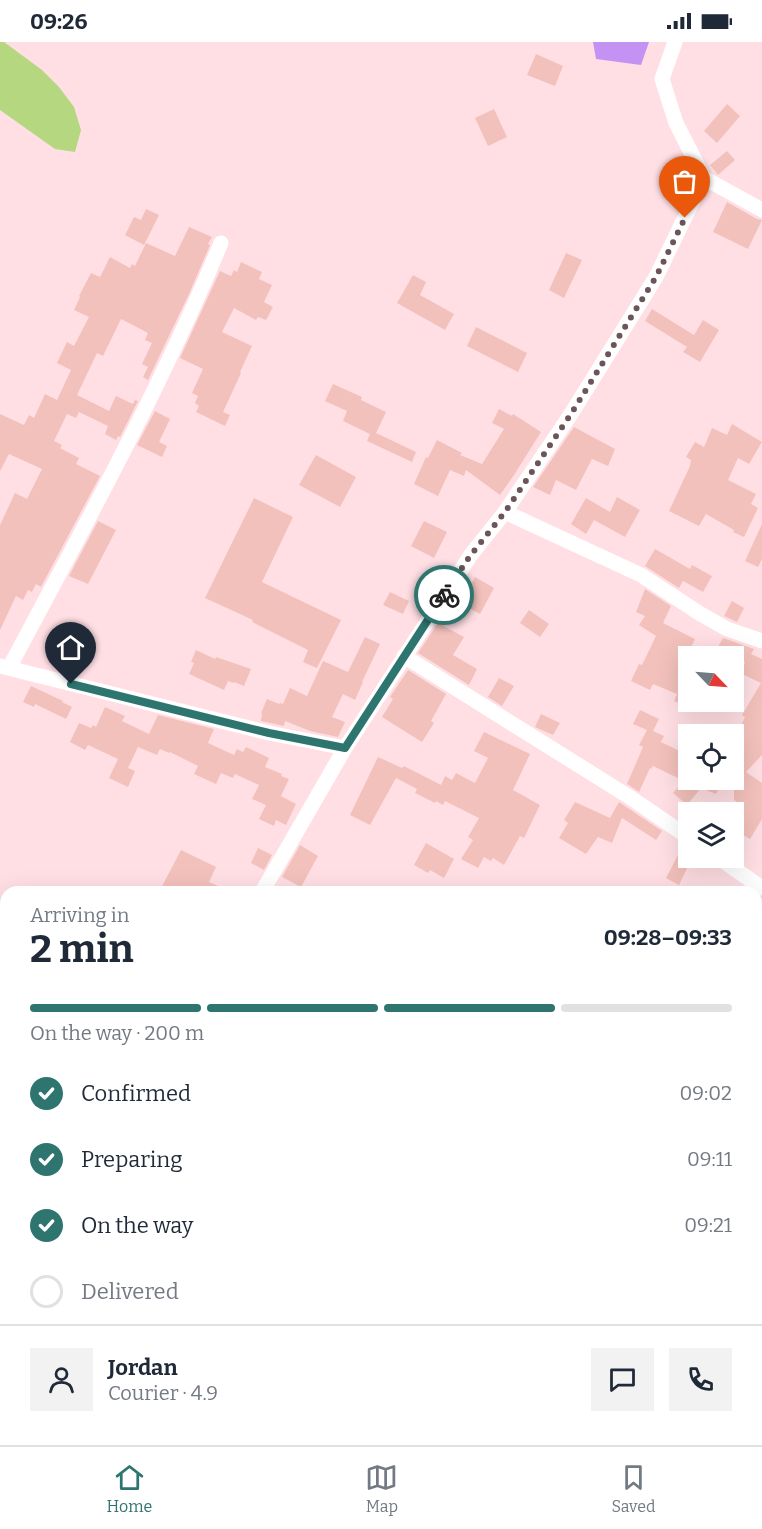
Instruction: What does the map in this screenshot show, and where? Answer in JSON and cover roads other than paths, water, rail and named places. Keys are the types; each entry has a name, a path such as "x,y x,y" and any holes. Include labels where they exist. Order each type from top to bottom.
{"street":[{"path":"675,42 662,79 676,123 704,178 762,210"},
{"path":"265,886 345,748 470,556 505,512 571,414 656,277 704,178"},
{"path":"221,243 165,368 108,481 5,667 269,733 345,748"},
{"path":"505,512 641,575 727,629 762,641"},
{"path":"404,656 632,798 678,830"},
{"path":"734,868 759,886"}]}
